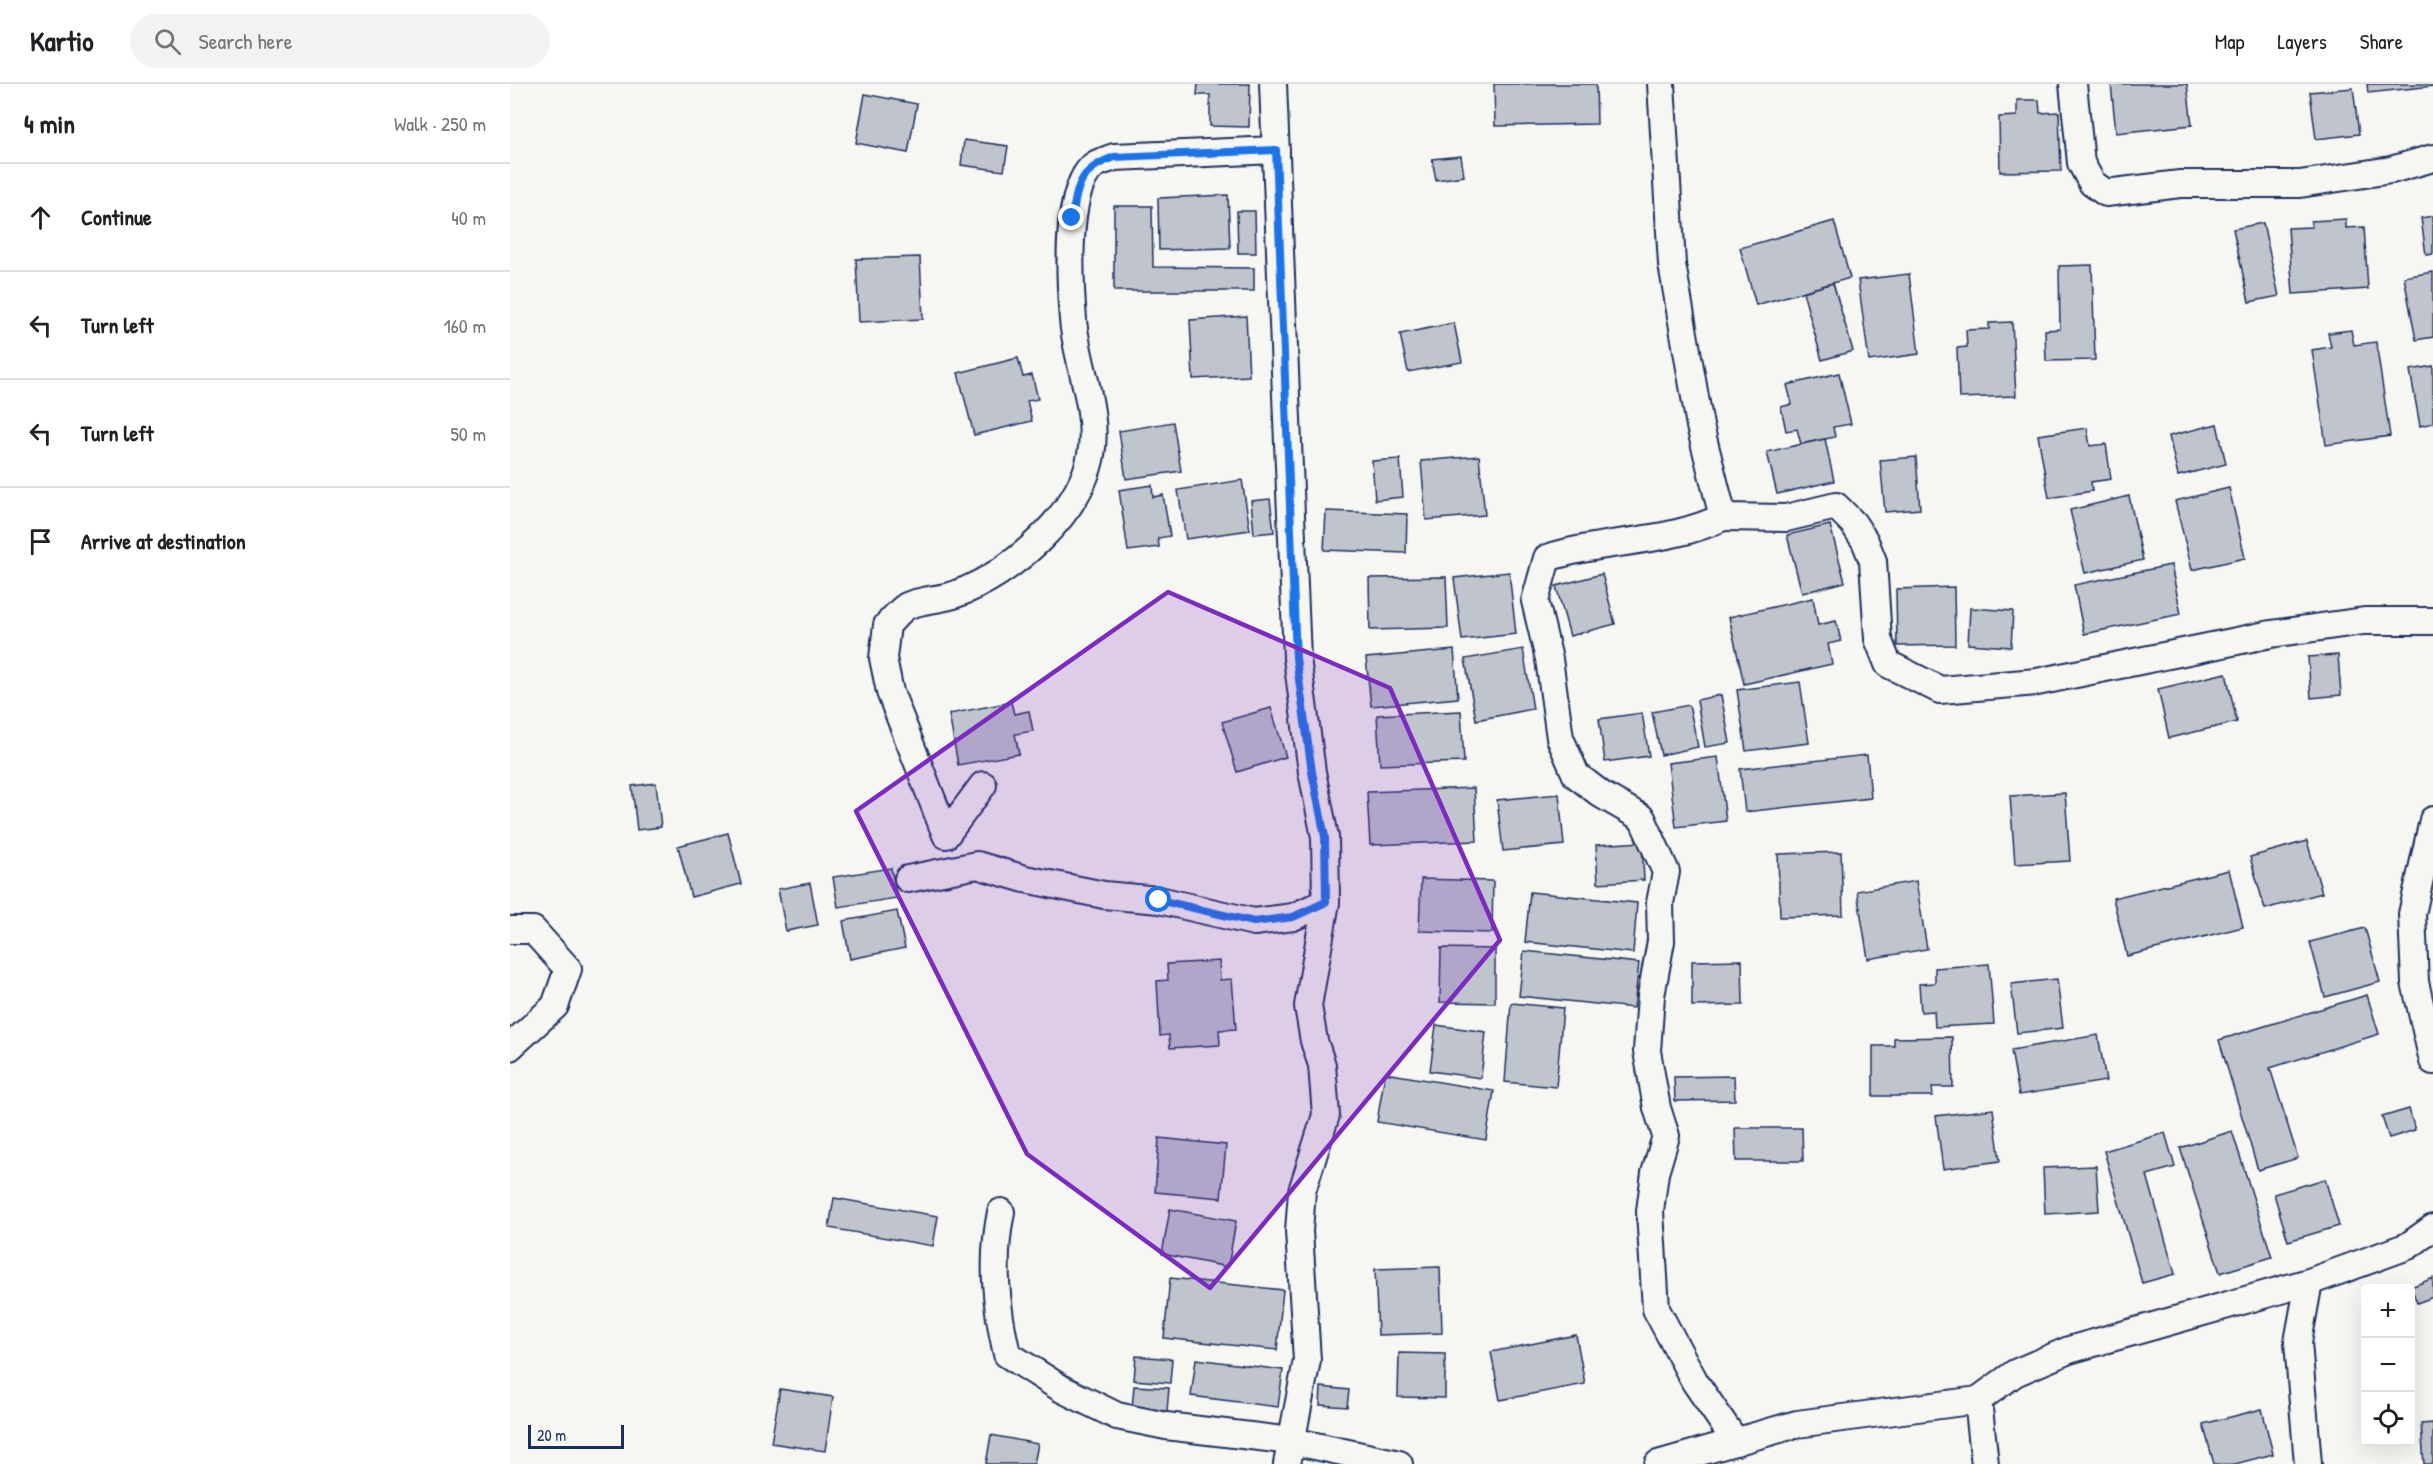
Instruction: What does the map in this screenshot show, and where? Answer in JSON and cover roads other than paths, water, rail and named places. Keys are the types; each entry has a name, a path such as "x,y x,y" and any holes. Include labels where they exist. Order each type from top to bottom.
{"street":[{"path":"1274,84 1296,658 1312,772 1325,837 1326,902 1308,1006 1314,1041 1322,1065 1326,1115 1302,1191 1299,1231 1307,1360 1289,1453"},
{"path":"1661,84 1672,264 1701,426 1724,517"},
{"path":"2073,84 2081,163 2092,183 2106,193 2180,184 2300,184 2391,170 2433,158"},
{"path":"983,786 946,835 890,692 883,658 887,625 908,606 957,594 994,576 1034,547 1079,488 1091,456 1093,429 1073,320 1072,218 1076,194 1083,177 1095,164 1114,157 1276,150"},
{"path":"1736,1442 1695,1382 1656,1309 1650,1211 1655,1173 1666,1136 1657,1108 1647,1051 1652,996 1661,941 1660,903 1666,872 1642,818 1602,795 1576,775 1560,738 1549,659 1535,601 1546,558 1577,548 1654,538 1703,527 1724,517 1786,518 1836,506 1853,523 1865,541 1873,561 1878,639 1888,664 1940,690 2037,682 2295,630 2364,621 2433,621"},
{"path":"2433,820 2412,914 2415,982 2433,1061"},
{"path":"908,879 977,865 1025,879 1104,895 1159,900 1254,922 1293,917 1326,902"},
{"path":"510,930 533,930 568,969 555,1006 510,1047"},
{"path":"1001,1212 996,1236 996,1305 1007,1354 1062,1389 1117,1416 1289,1453 1399,1464"},
{"path":"1658,1464 1797,1424 1978,1400 2015,1373 2069,1350 2309,1282 2408,1245 2432,1230"},
{"path":"2308,1464 2298,1341 2309,1282"},
{"path":"1978,1400 1985,1464"}]}
